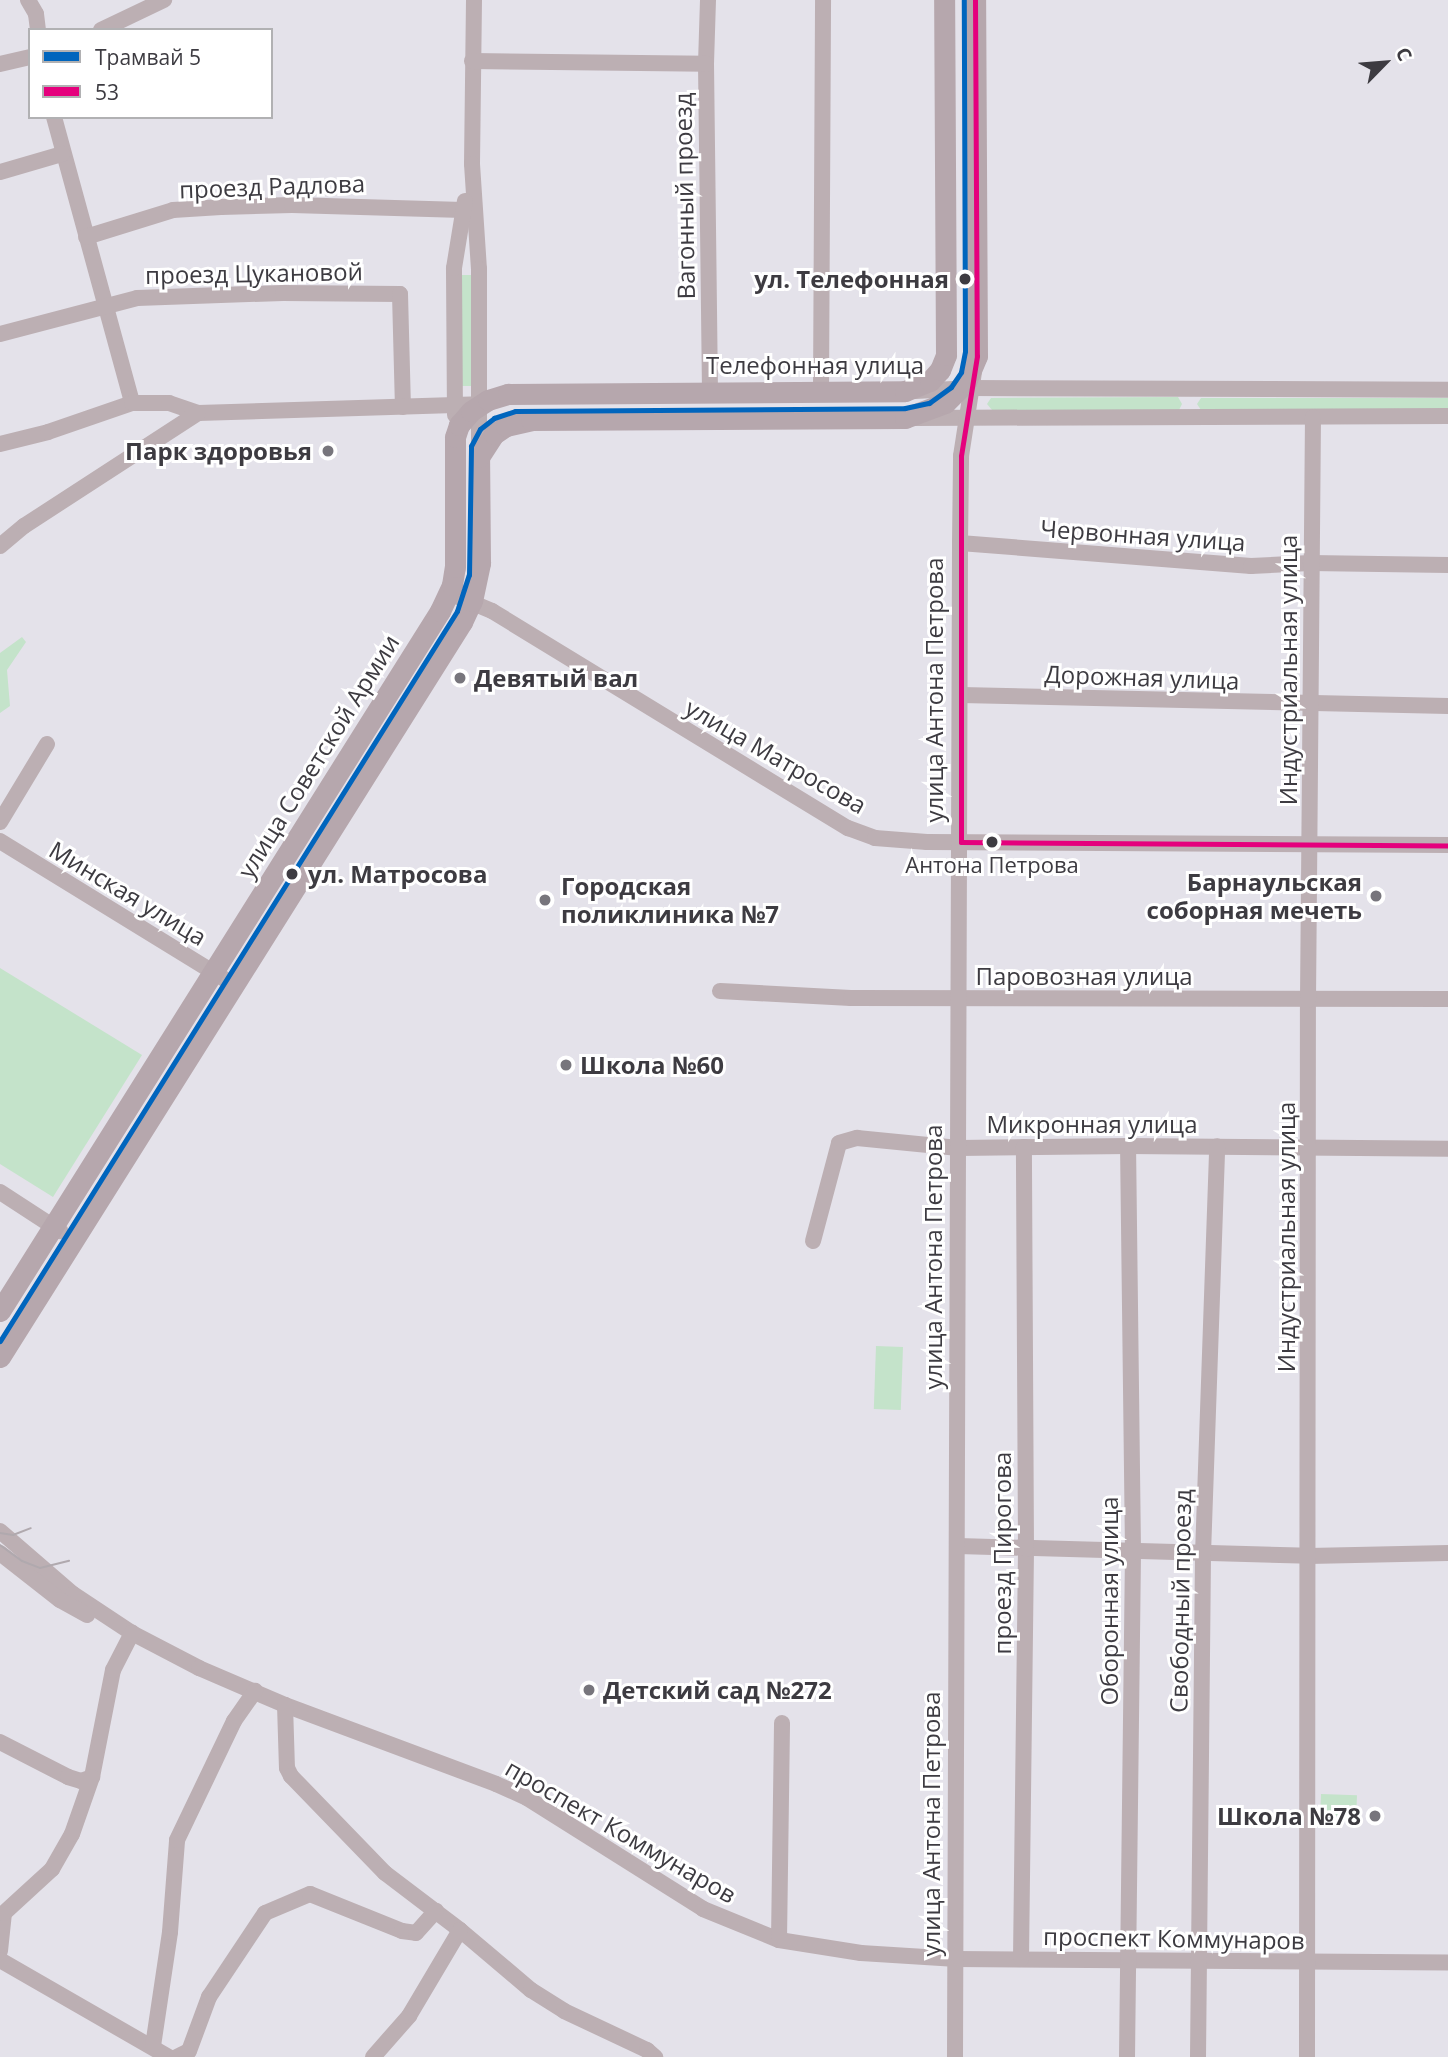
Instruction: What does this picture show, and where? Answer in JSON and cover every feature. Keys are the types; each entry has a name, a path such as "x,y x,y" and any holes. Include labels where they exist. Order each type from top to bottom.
{"main road":[{"name":"улица Антона Петрова","path":"944,0 946,355"},
{"path":"479,457 484,445 506,426 531,420 905,418 960,400 976,356 975,0"},
{"path":"905,391 930,381 940,370 946,355"},
{"name":"Телефонная улица","path":"470,412 508,394 905,391"},
{"name":"улица Советской Армии","path":"0,1311 449,593 455,567 455,438 470,412"},
{"name":"улица Советской Армии","path":"1,1352 453,636 472,601 480,563 479,457"}],"street":[{"path":"28,0 36,14 38,28"},
{"path":"105,28 164,0"},
{"name":"улица Советской Армии","path":"470,412 479,269 472,164 474,0"},
{"name":"Вагонный проезд","path":"708,0 706,64 710,391"},
{"path":"821,391 823,0"},
{"path":"0,64 28,57"},
{"path":"472,61 706,64"},
{"path":"54,119 103,307 132,403"},
{"path":"0,172 62,154"},
{"name":"улица Советской Армии","path":"472,164 454,268 470,412 479,457"},
{"name":"проезд Радлова","path":"86,237 173,211 221,207 292,205 463,210"},
{"name":"проезд Цукановой","path":"0,334 137,298 171,295 400,294 403,407"},
{"name":"улица Антона Петрова","path":"946,355 960,400 961,456 955,2057"},
{"name":"Телефонная улица","path":"960,400 1448,390"},
{"name":"Телефонная улица","path":"905,391 960,400 1313,416 1448,416"},
{"name":"Телефонная улица","path":"0,444 48,432 132,403 169,403 198,413 403,407 470,412"},
{"path":"470,412 506,426"},
{"path":"0,546 24,526 198,413"},
{"name":"Индустриальная улица","path":"1307,2057 1310,1148 1308,1000 1313,416"},
{"name":"Червонная улица","path":"960,543 1251,566 1310,562 1448,565"},
{"name":"улица Матросова","path":"449,593 472,601 848,828 875,838 961,842 1448,845"},
{"name":"Дорожная улица","path":"961,695 1448,706"},
{"path":"0,822 47,744"},
{"path":"314,811 334,824"},
{"name":"Минская улица","path":"0,841 232,984"},
{"name":"Паровозная улица","path":"720,992 851,998 1448,999"},
{"name":"Микронная улица","path":"813,1241 839,1143 856,1138 959,1148 1217,1146 1448,1149"},
{"name":"Оборонная улица","path":"1127,2057 1133,1552 1128,1146"},
{"name":"Свободный проезд","path":"1198,2057 1203,1554 1217,1146"},
{"name":"проезд Пирогова","path":"1021,1959 1026,1549 1024,1147"},
{"path":"0,1192 74,1240"},
{"name":"проспект Коммунаров","path":"0,1531 74,1594 132,1633"},
{"path":"958,1546 1309,1556 1448,1553"},
{"name":"проспект Коммунаров","path":"0,1553 60,1600 285,1705 527,1798 703,1909 779,1940 862,1953 957,1959 1448,1962"},
{"path":"0,1951 2,1911 52,1869 72,1834 92,1777 113,1670 132,1633"},
{"path":"153,2046 170,1932 177,1840 234,1721 255,1691"},
{"path":"285,1705 287,1768 290,1776 385,1873 436,1910 531,1990 564,2011 647,2050 655,2057"},
{"path":"779,1940 782,1723"},
{"path":"0,1742 68,1777 81,1781 92,1777"},
{"path":"177,2057 189,2051 209,1997 265,1913 310,1894 392,1927 416,1933 436,1910"},
{"path":"373,2057 409,2017 460,1930"},
{"path":"0,1961 169,2057"}],"green space":[{"path":"462,275 471,275 471,386 462,386"},
{"path":"1178,397 1182,404 1179,410 992,410 987,404 991,398"},
{"path":"1201,398 1448,398 1448,410 1201,410 1197,404"},
{"path":"22,637 26,642 7,670 10,706 0,713 0,653"},
{"path":"0,968 142,1055 53,1197 0,1164"},
{"path":"876,1346 903,1347 901,1410 874,1409"},
{"path":"1321,1794 1357,1795 1356,1816 1320,1815"}],"tram line":[{"name":"5","path":"0,1341 457,611 469,575 471,446 480,429 494,418 515,411 905,408 929,403 951,387 961,372 965,351 964,0"},
{"path":"0,1533 13,1535 31,1528"},
{"path":"0,1545 22,1561 40,1568 69,1561"}],"transit line":[{"name":"53","path":"975,0 977,356 961,456 961,842 1448,845"}],"place":[{"name":"ул. Телефонная","path":"965,279"},
{"name":"Парк здоровья","path":"328,451"},
{"name":"Девятый вал","path":"460,678"},
{"name":"Антона Петрова","path":"992,842"},
{"name":"ул. Матросова","path":"292,874"},
{"name":"Барнаульская соборная мечеть","path":"1376,896"},
{"name":"Городская поликлиника №7","path":"545,900"},
{"name":"Школа №60","path":"566,1065"},
{"name":"Детский сад №272","path":"589,1690"},
{"name":"Школа №78","path":"1375,1816"}]}
